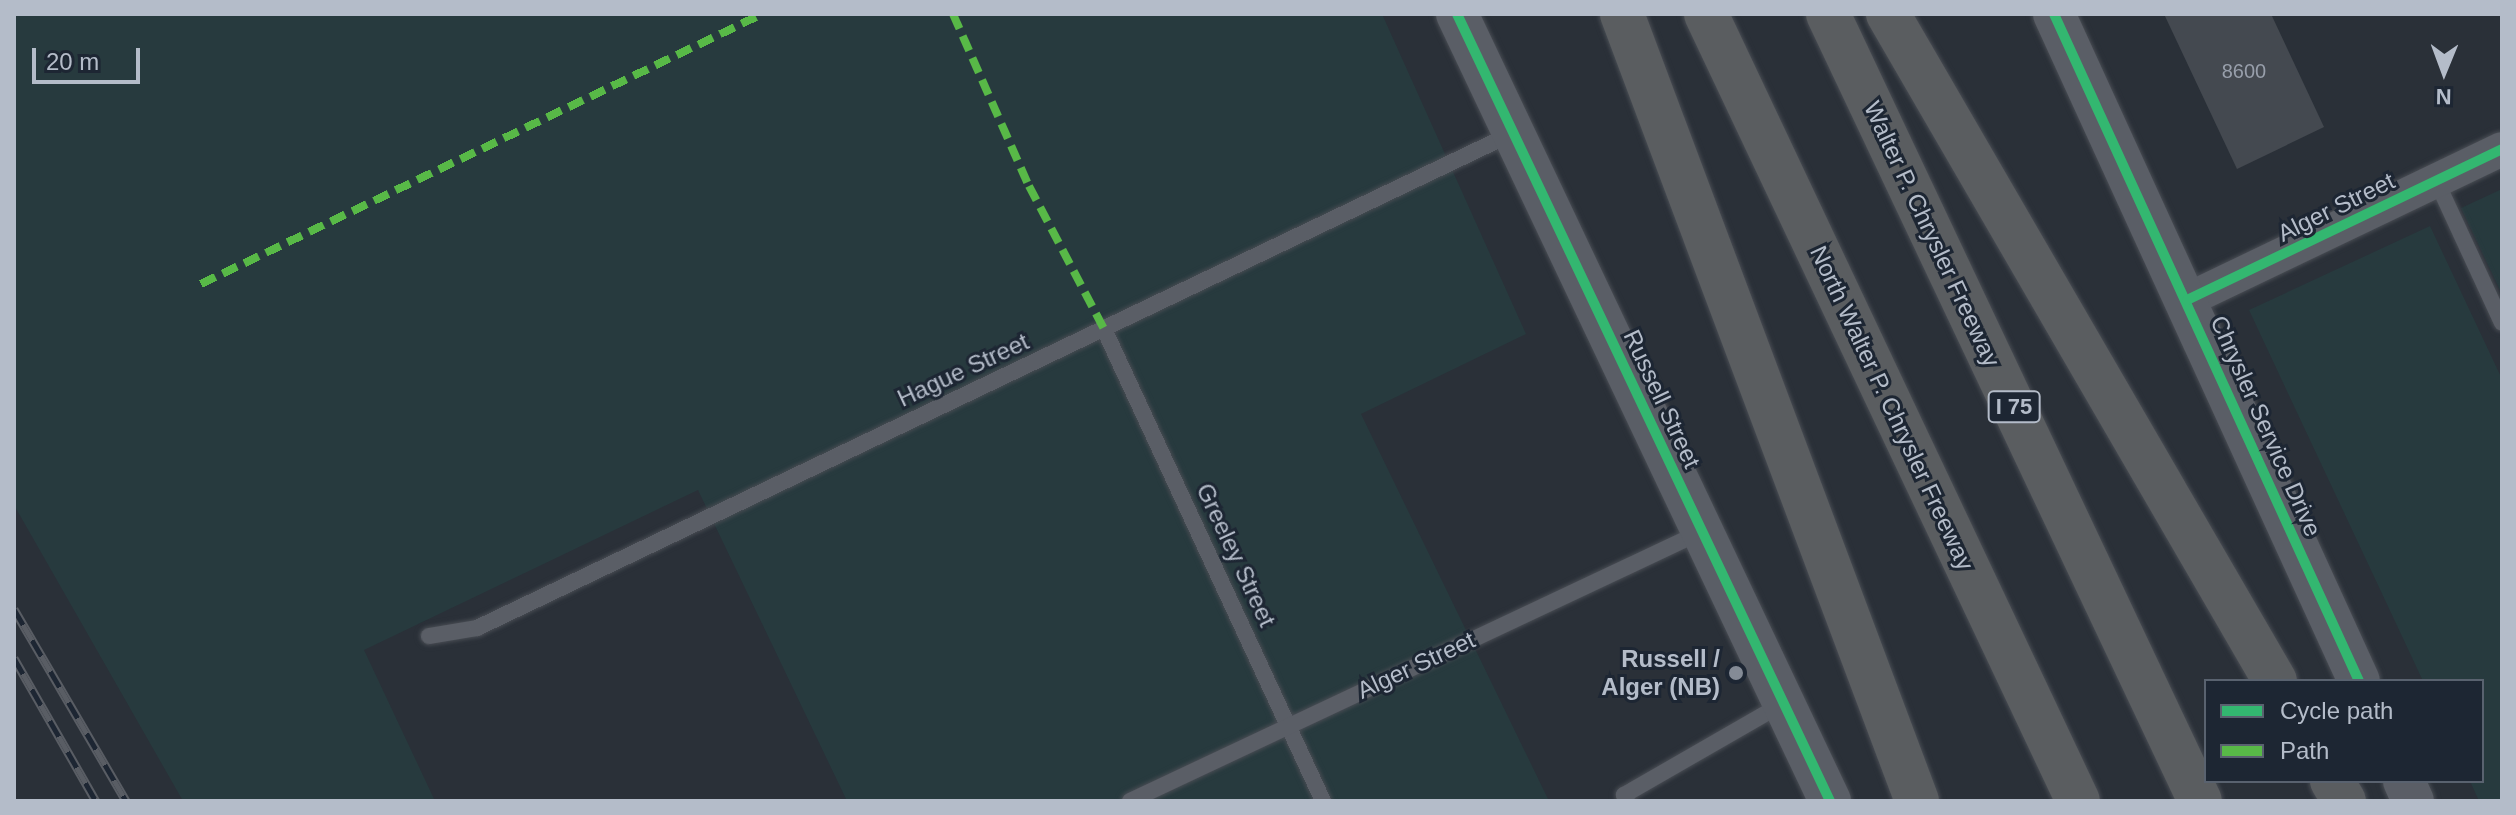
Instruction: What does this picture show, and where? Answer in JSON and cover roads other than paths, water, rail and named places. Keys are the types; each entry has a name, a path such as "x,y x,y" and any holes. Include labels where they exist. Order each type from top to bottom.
{"highway":[{"path":"1622,14 1917,801"},
{"name":"North Walter P. Chrysler Freeway","path":"1706,14 2078,801"},
{"name":"Walter P. Chrysler Freeway","path":"1828,14 2200,801"},
{"path":"1888,14 2274,679"},
{"path":"2333,783 2344,801"}],"street":[{"name":"Russell Street","path":"1457,14 1830,801"},
{"name":"Chrysler Service Drive","path":"2054,14 2358,679"},
{"name":"Alger Street","path":"2187,300 2502,149"}],"lane":[{"name":"Hague Street","path":"429,636 477,628 1513,133"},
{"path":"2436,180 2502,323"},
{"name":"Greeley Street","path":"1104,329 1323,801"},
{"name":"Alger Street","path":"1130,801 1702,531"},
{"path":"1627,801 1624,795 1784,703"}],"railway":[{"path":"14,609 126,801"},
{"path":"14,658 96,801"}],"place":[{"name":"Russell / Alger (NB)","path":"1736,673"}]}
